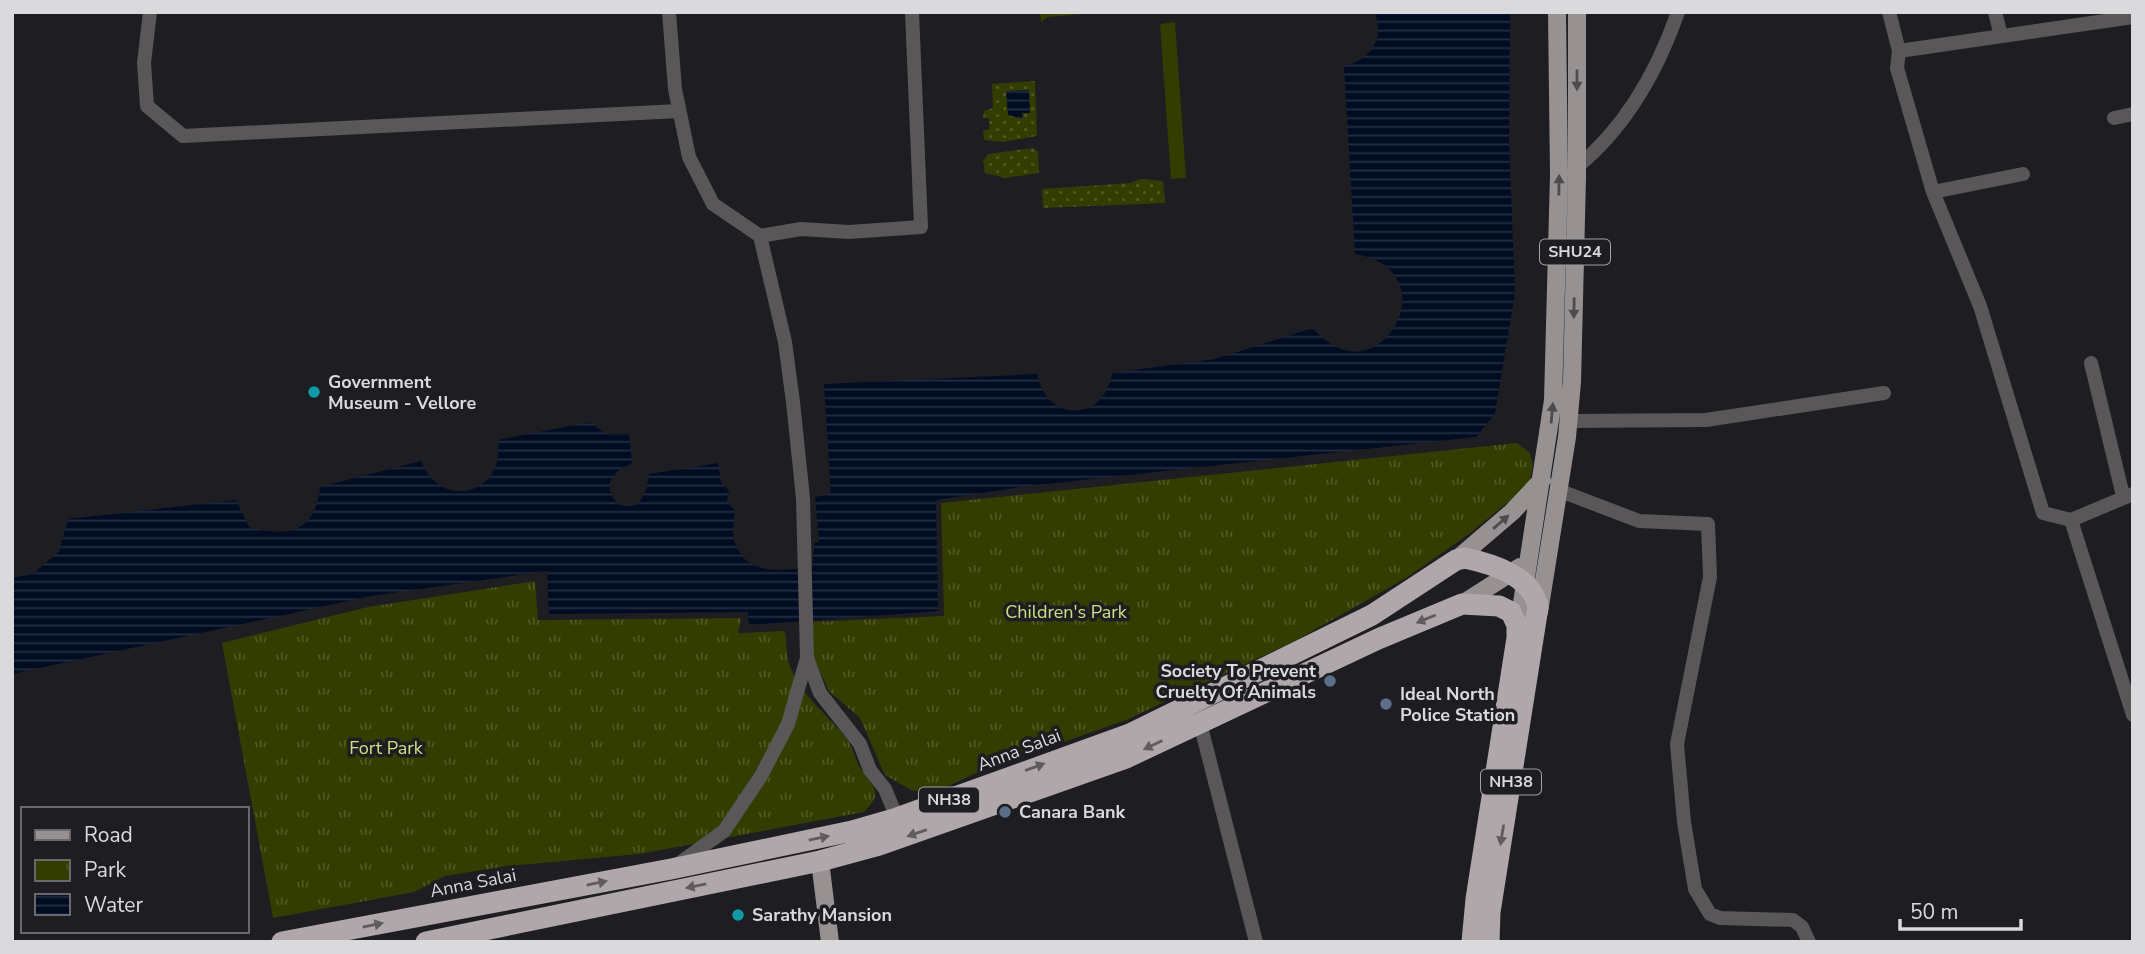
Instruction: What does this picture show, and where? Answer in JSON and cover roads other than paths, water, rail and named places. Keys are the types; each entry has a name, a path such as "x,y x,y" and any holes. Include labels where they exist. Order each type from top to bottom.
{"highway":[{"path":"1456,560 1476,561 1518,578"},
{"name":"Anna Salai","path":"282,942 671,869 852,831 897,818 1130,734 1372,615 1456,560"},
{"name":"NH38","path":"1489,942 1490,912 1538,622 1536,596 1518,578"},
{"name":"NH38","path":"426,942 820,861 879,845 1126,758 1462,604 1499,606 1511,612 1517,625 1472,942"}],"main road":[{"name":"SHU24","path":"1528,561 1553,400 1558,294 1557,12"},
{"name":"SHU24","path":"1538,622 1572,382 1577,12"},
{"path":"1456,560 1512,512 1542,480"},
{"path":"1517,638 1518,578 1541,543 1558,490"},
{"path":"1462,604 1518,578"},
{"path":"820,861 830,942"}],"street":[{"path":"150,12 144,63 147,106 183,136 680,111"},
{"path":"669,12 680,111 690,157 713,204 760,236 785,342 803,499 807,658 788,724 761,776 724,831 671,869"},
{"path":"760,236 801,229 849,232 920,227 912,12"},
{"path":"1577,167 1616,131 1632,107 1678,12"},
{"path":"1889,12 1899,51 1897,68 1933,192 1980,306 2043,513 2071,520 2128,495 2091,363"},
{"path":"1995,12 2001,36"},
{"path":"1899,51 2133,17"},
{"path":"2114,118 2133,114"},
{"path":"1933,192 2023,174"},
{"path":"1568,421 1706,420 1884,393"},
{"path":"1558,490 1639,521 1708,524 1710,577 1677,744 1684,822 1695,889 1710,914 1731,920 1793,920 1802,927 1809,942"},
{"path":"2071,520 2133,715"},
{"path":"807,658 820,693 860,744 870,770 885,789 897,818"},
{"path":"1200,723 1256,942"}],"water":[{"path":"1374,12 1510,12 1509,142 1515,293 1495,413 1476,437 1028,486 936,500 938,611 749,625 748,612 549,614 547,571 371,596 12,674 12,578 33,574 59,552 68,519 236,500 249,527 276,532 288,531 298,528 312,514 320,487 421,461 431,477 443,487 456,491 470,490 482,484 492,473 498,458 498,440 590,422 605,434 629,434 632,463 619,470 609,485 616,501 631,506 639,502 645,492 649,474 718,463 721,482 729,491 727,501 735,511 733,533 743,557 752,564 774,570 813,567 814,543 819,542 815,497 831,494 824,384 1037,374 1043,390 1052,402 1075,411 1098,401 1107,389 1112,373 1215,359 1313,328 1337,348 1360,351 1381,343 1395,326 1402,305 1399,283 1384,265 1355,254 1344,66 1362,59 1374,46 1378,31"},
{"path":"1029,90 1030,113 1022,113 1023,119 1008,115 1006,91"}],"place":[{"name":"Government Museum - Vellore","path":"314,392"},
{"name":"Society To Prevent Cruelty Of Animals","path":"1330,681"},
{"name":"Ideal North Police Station","path":"1386,704"},
{"name":"Canara Bank","path":"1005,812"},
{"name":"Sarathy Mansion","path":"738,915"}],"park label":[{"name":"Children's Park","path":"1066,612"},
{"name":"Fort Park","path":"386,748"}]}
